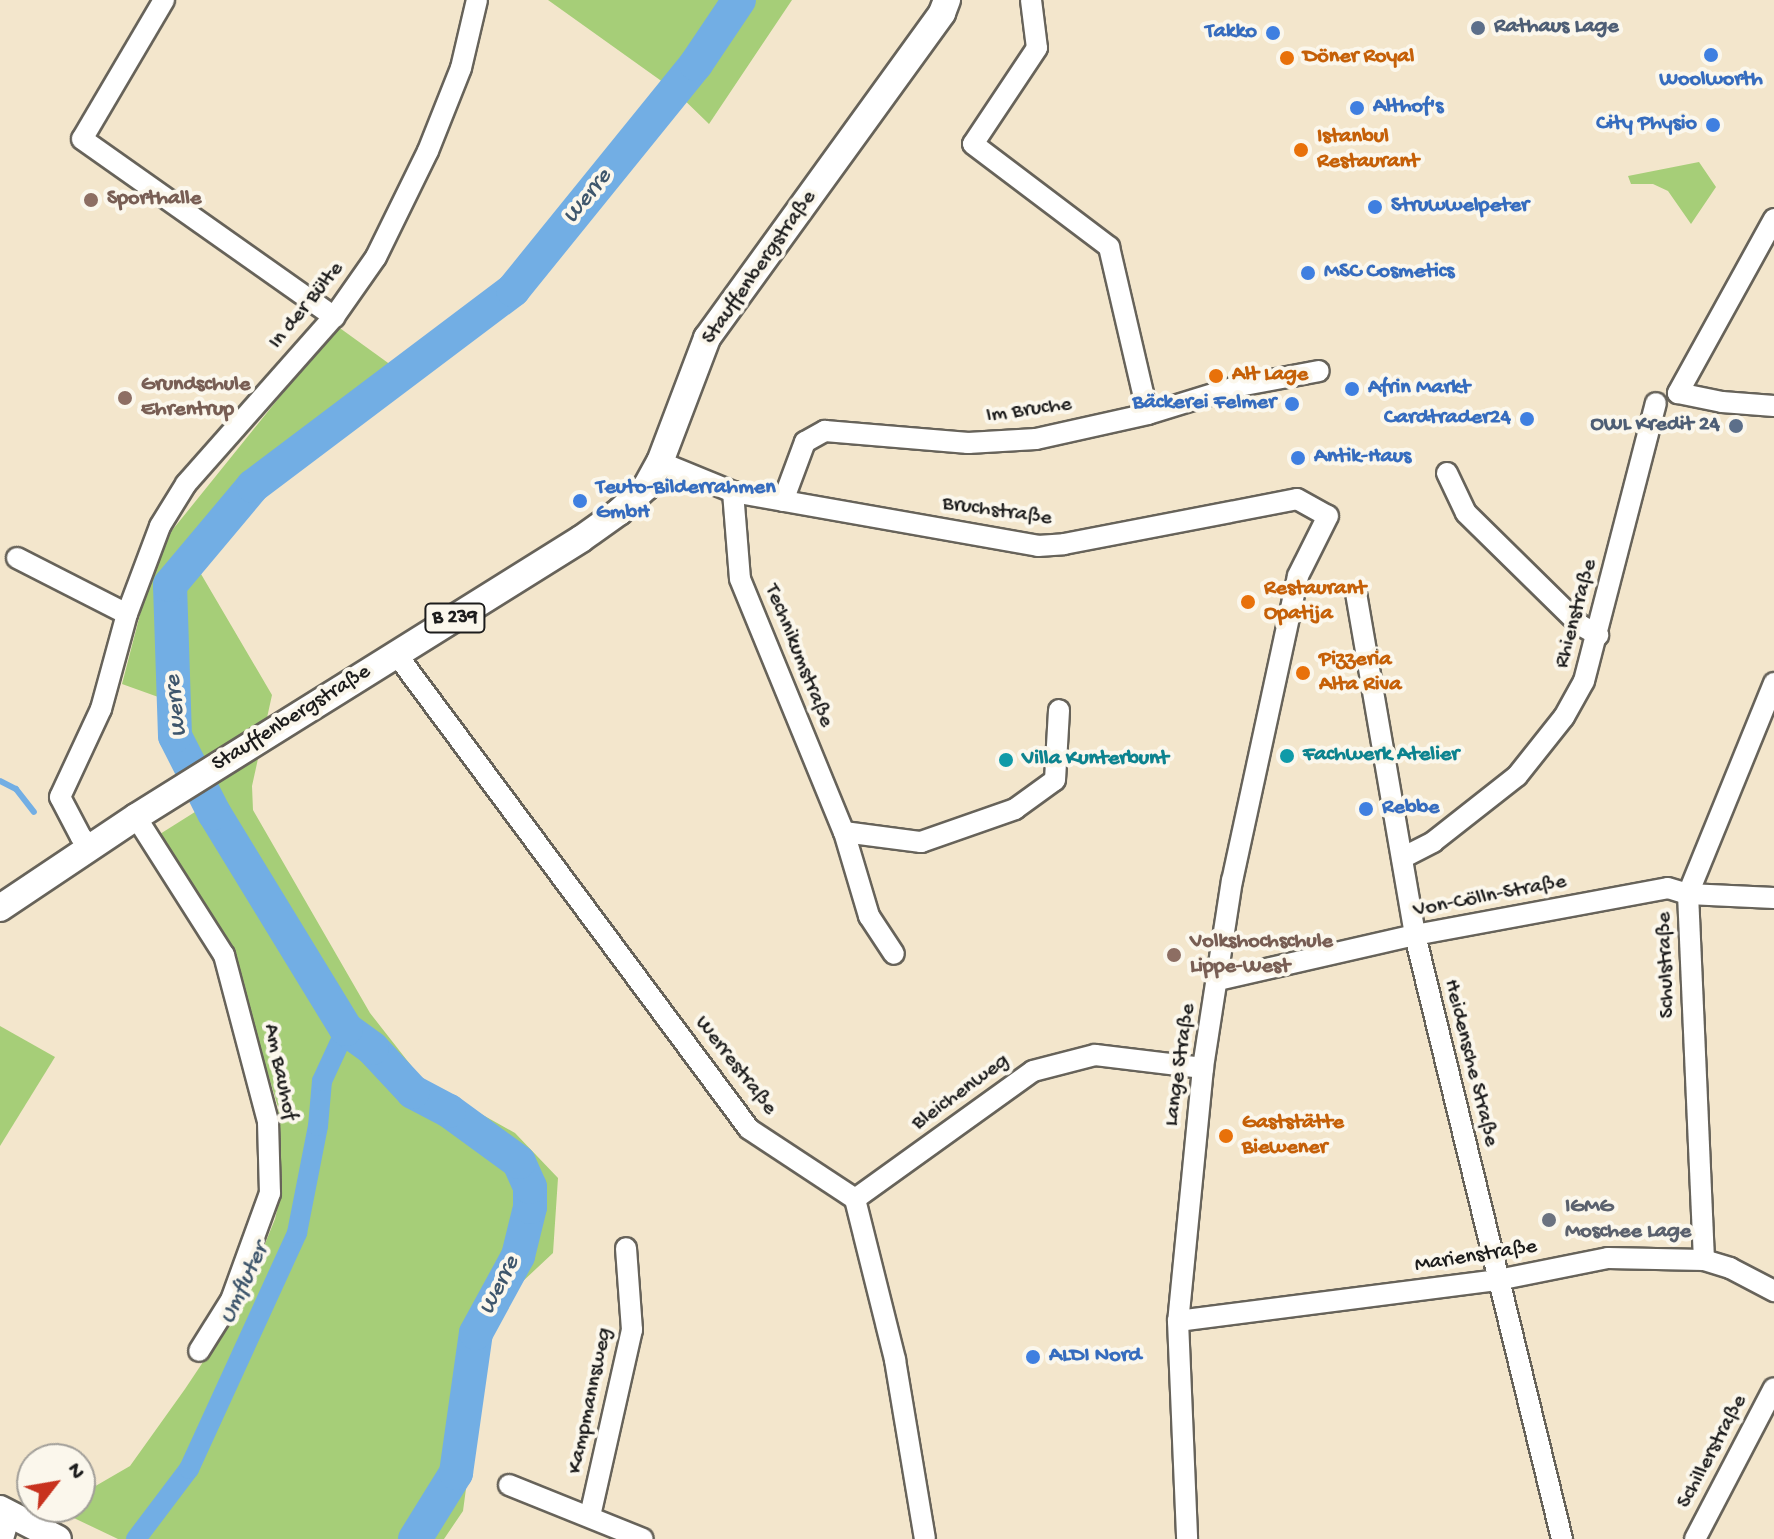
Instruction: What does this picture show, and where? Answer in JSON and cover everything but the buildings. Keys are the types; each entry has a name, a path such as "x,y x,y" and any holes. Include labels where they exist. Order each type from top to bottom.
{"main road":[{"name":"Stauffenbergstraße","path":"136,817 619,512 646,487 660,462 707,338 942,13 947,0"},
{"name":"B 239","path":"0,908 136,817"},
{"path":"4,1521 58,1539"}],"street":[{"path":"164,0 82,139 334,317"},
{"name":"In der Bülte","path":"91,847 81,837 60,797 101,709 127,614 160,526 186,484 334,317 376,257 428,151 461,68 477,0"},
{"path":"1031,0 1037,48 973,144 1109,247 1148,414"},
{"path":"1774,219 1678,393 1722,402 1774,406"},
{"name":"Im Bruche","path":"783,501 805,442 825,431 968,443 1036,439 1148,414 1239,386 1319,371"},
{"name":"Rhienstraße","path":"1402,858 1433,842 1517,776 1564,717 1584,681 1598,635 1656,403"},
{"name":"Bruchstraße","path":"660,462 733,492 1038,546 1064,544 1297,499 1328,516"},
{"path":"1447,473 1466,513 1580,625 1598,635"},
{"name":"Technikumstraße","path":"733,492 740,579 844,832 869,916 894,954"},
{"name":"Lange Straße","path":"1187,1539 1178,1321 1203,1068 1232,880 1298,576 1328,516"},
{"path":"17,558 127,614"},
{"name":"Heidensche Straße","path":"1356,593 1415,935 1562,1539"},
{"name":"Werrestraße","path":"397,655 749,1129 855,1199"},
{"name":"Schulstraße","path":"1704,1260 1688,894 1774,683"},
{"path":"844,832 921,842 1015,809 1055,780 1059,710"},
{"name":"Am Bauhof","path":"136,817 224,955 268,1122 270,1193 231,1300 199,1351"},
{"name":"Von-Cölln-Straße","path":"1218,980 1415,935 1668,888 1688,894 1774,898"},
{"name":"Bleichenweg","path":"855,1199 1033,1071 1095,1055 1203,1068"},
{"path":"855,1199 895,1360 925,1539"},
{"name":"Kampmannsweg","path":"590,1516 632,1330 626,1248"},
{"name":"Marienstraße","path":"1178,1321 1498,1280 1608,1258 1704,1260 1730,1268 1774,1291"},
{"name":"Schillerstraße","path":"1695,1539 1774,1388"},
{"name":"Kampmannsweg","path":"509,1485 643,1539"}],"green space":[{"path":"548,0 792,0 709,124 674,90"},
{"path":"1699,162 1716,187 1691,224 1668,191 1653,184 1631,184 1628,176"},
{"path":"337,326 402,373 254,487 201,574 272,695 252,786 253,810 370,1013 424,1082 515,1133 558,1178 553,1253 521,1283 486,1339 463,1511 444,1539 118,1539 84,1523 96,1523 96,1486 130,1466 239,1308 275,1219 282,1188 278,1107 230,949 160,834 214,800 176,736 175,703 122,684 157,549"},
{"path":"0,1026 55,1057 0,1146"}],"waterway":[{"name":"Werre","path":"415,1539 456,1473 476,1333 518,1256 530,1207 530,1187 519,1162 449,1111 413,1092 372,1048 346,1029 214,813 175,736 170,585 253,486 513,290 696,64 739,0"},
{"path":"0,781 16,789 34,812"},
{"name":"Umfluter","path":"136,1539 189,1469 297,1233 318,1126 322,1081 346,1029"}],"place":[{"name":"Rathaus Lage","path":"1478,28"},
{"name":"Takko","path":"1273,33"},
{"name":"Woolworth","path":"1711,55"},
{"name":"Döner Royal","path":"1287,58"},
{"name":"Althof's","path":"1357,108"},
{"name":"City Physio","path":"1713,125"},
{"name":"Istanbul Restaurant","path":"1301,150"},
{"name":"Sporthalle","path":"91,200"},
{"name":"Struwwelpeter","path":"1375,207"},
{"name":"MSC Cosmetics","path":"1308,273"},
{"name":"Alt Lage","path":"1216,376"},
{"name":"Afrin Markt","path":"1352,389"},
{"name":"Grundschule Ehrentrup","path":"125,398"},
{"name":"Bäckerei Felmer","path":"1292,404"},
{"name":"Cardtrader24","path":"1527,419"},
{"name":"OWL Kredit 24","path":"1736,426"},
{"name":"Antik-Haus","path":"1298,458"},
{"name":"Teuto-Bilderrahmen GmbH","path":"580,501"},
{"name":"Restaurant Opatija","path":"1248,602"},
{"name":"Pizzeria Alta Riva","path":"1303,673"},
{"name":"Fachwerk Atelier","path":"1287,756"},
{"name":"Villa Kunterbunt","path":"1006,760"},
{"name":"Rebbe","path":"1366,809"},
{"name":"Volkshochschule Lippe-West","path":"1174,955"},
{"name":"Gaststätte Biewener","path":"1226,1136"},
{"name":"IGMG Moschee Lage","path":"1549,1220"},
{"name":"ALDI Nord","path":"1033,1357"}]}
